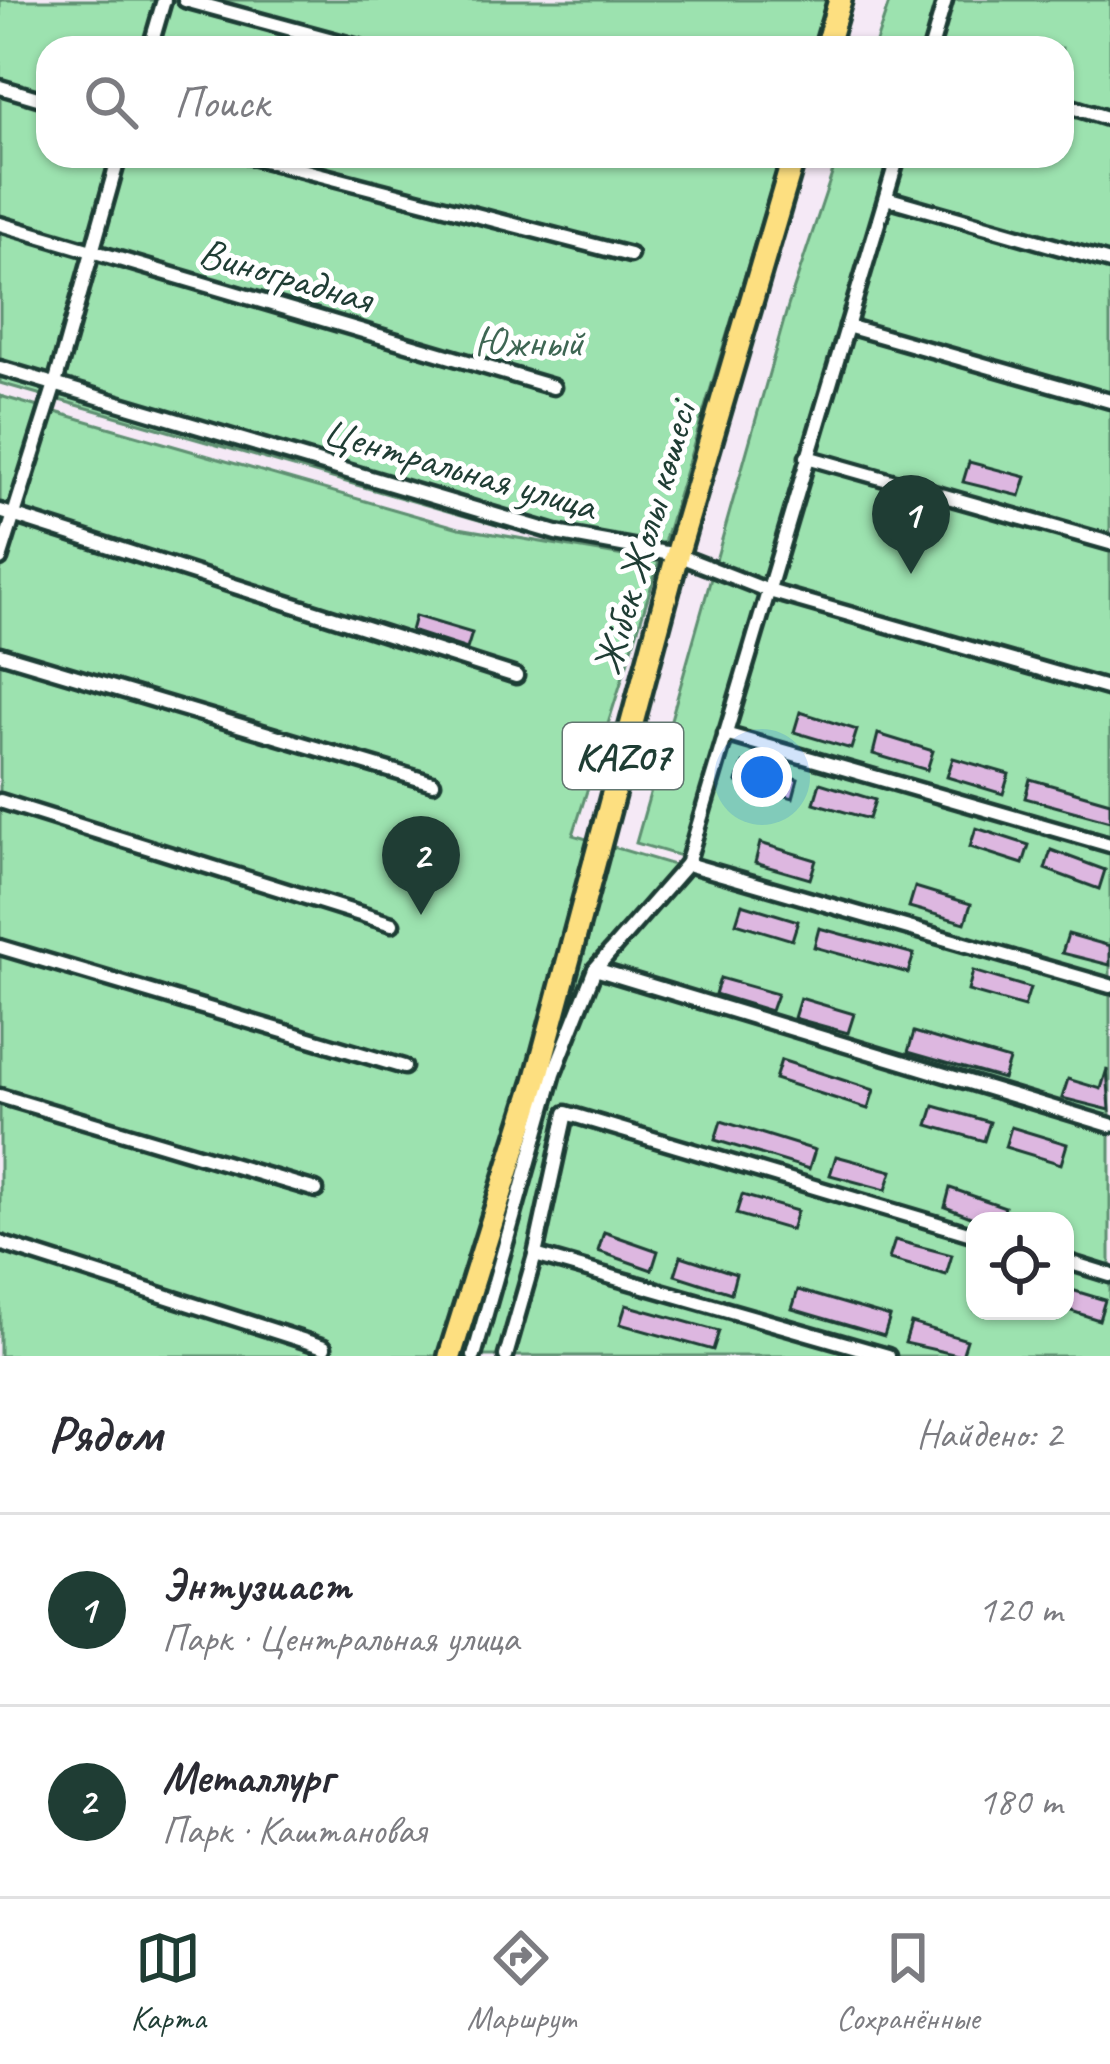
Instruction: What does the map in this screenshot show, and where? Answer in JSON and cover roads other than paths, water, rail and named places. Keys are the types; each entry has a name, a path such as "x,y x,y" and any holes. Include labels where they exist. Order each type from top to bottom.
{"highway":[{"path":"830,36 840,0"},
{"name":"Жібек Жолы көшесі","path":"450,1356 536,1081 677,555 790,168"}],"street":[{"path":"154,36 164,0"},
{"path":"185,0 318,36"},
{"path":"934,36 945,0"},
{"path":"0,87 36,98"},
{"path":"1074,108 1110,118"},
{"path":"0,559 6,513 55,384 116,168"},
{"path":"294,168 630,255"},
{"path":"474,1356 554,1072 595,969 687,864 895,168"},
{"path":"886,199 1110,262"},
{"name":"Виноградная","path":"0,224 553,387"},
{"path":"847,326 1110,401"},
{"name":"Центральная улица","path":"0,368 556,533 677,555 769,591 1110,689"},
{"path":"807,457 1110,543"},
{"path":"6,513 516,676"},
{"path":"0,655 433,783"},
{"path":"725,734 1110,845"},
{"path":"0,801 392,924"},
{"path":"687,864 1110,986"},
{"path":"0,947 404,1066"},
{"path":"595,969 1110,1126"},
{"path":"0,1096 316,1190"},
{"path":"506,1356 535,1255 566,1113 966,1232"},
{"path":"0,1243 324,1347"},
{"path":"535,1255 888,1356"},
{"path":"1074,1265 1110,1275"}],"place":[{"name":"Энтузиаст","path":"911,574"},
{"name":"Металлург","path":"421,915"}],"park label":[{"name":"Южный","path":"529,341"}]}
